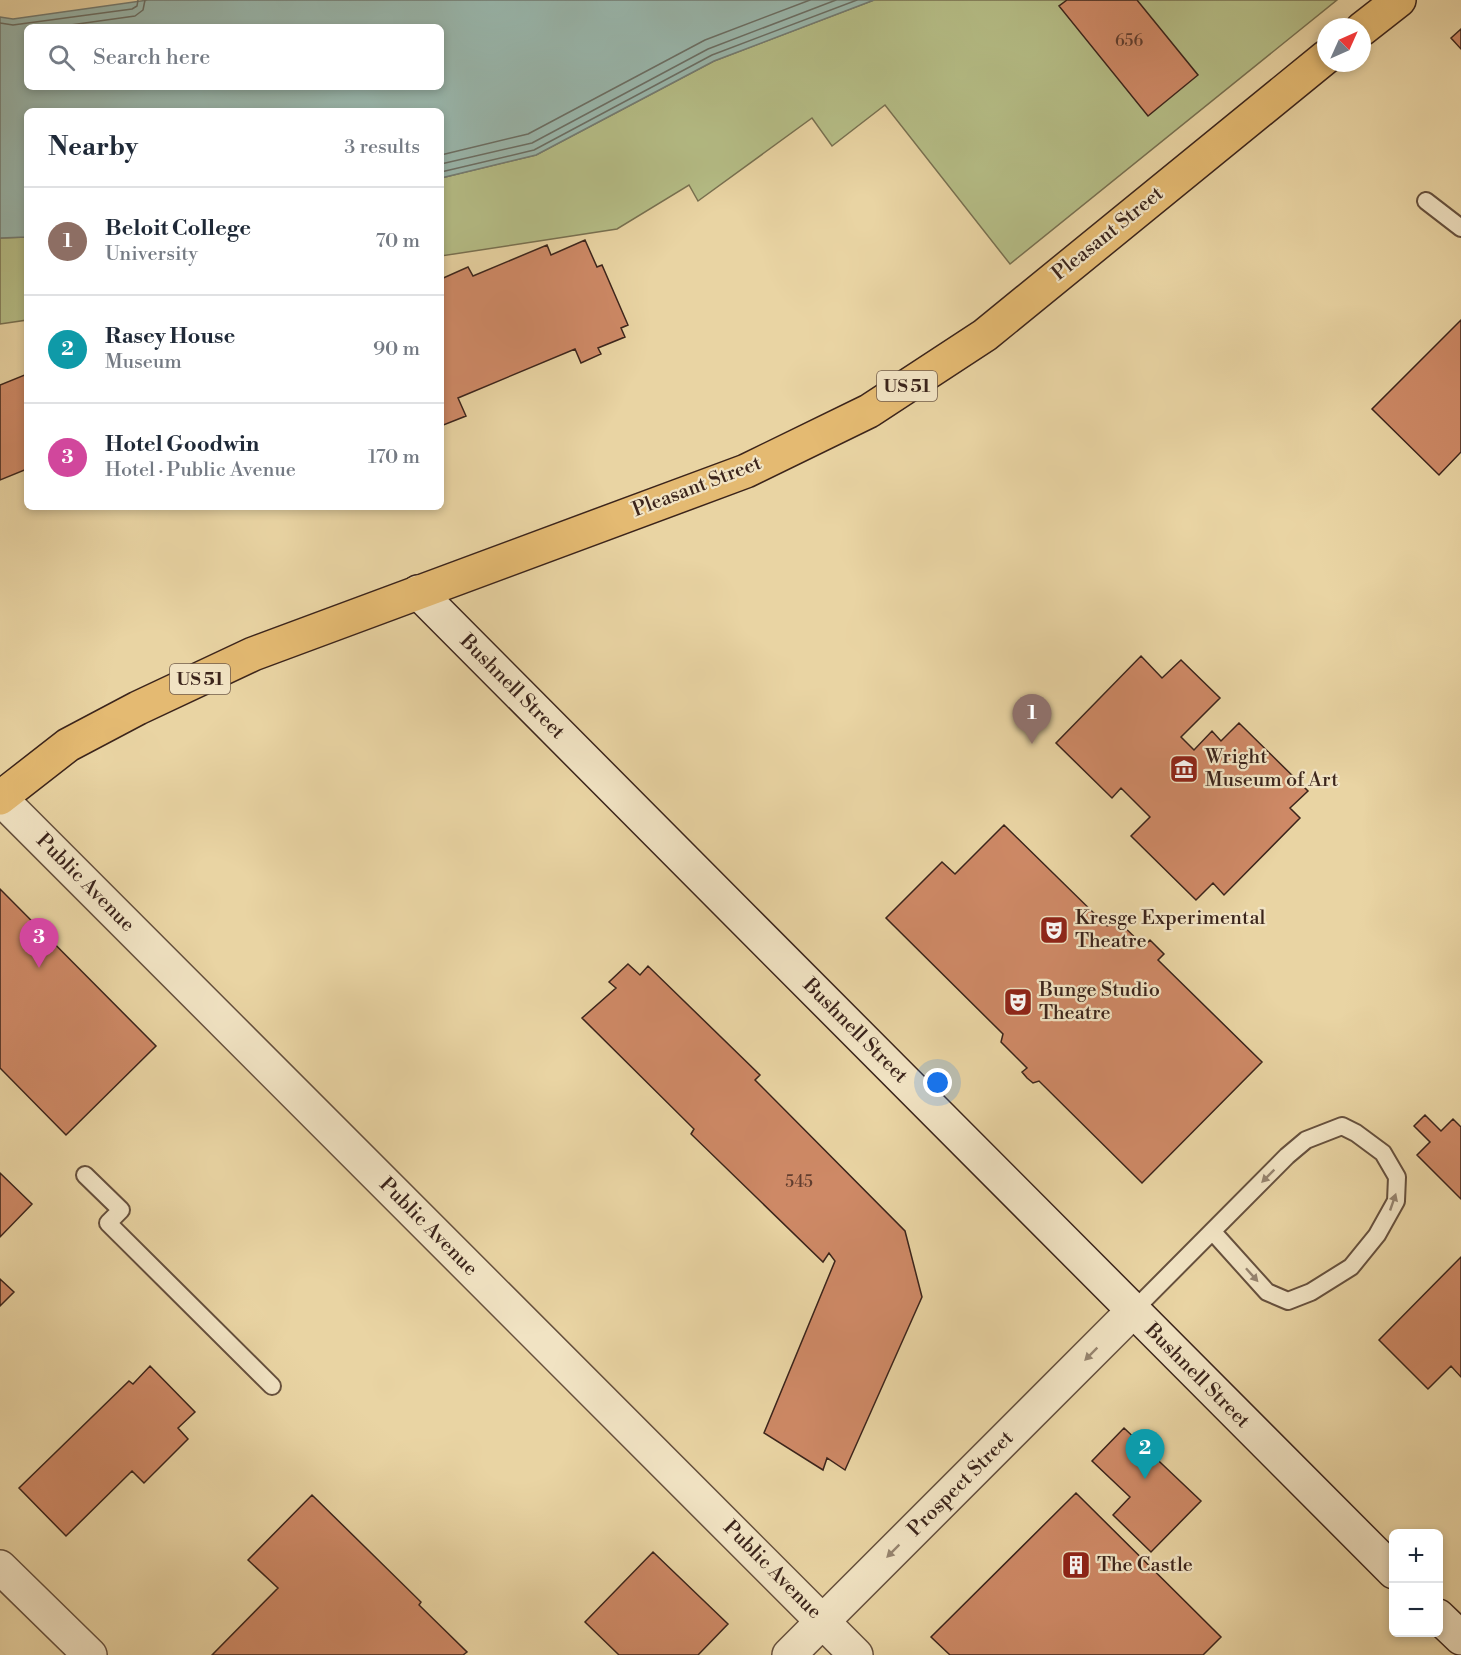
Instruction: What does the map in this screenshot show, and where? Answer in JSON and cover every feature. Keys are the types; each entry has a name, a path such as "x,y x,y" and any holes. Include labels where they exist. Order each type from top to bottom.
{"main road":[{"path":"1371,22 1399,0"},
{"name":"Pleasant Street","path":"0,798 68,745 138,708 253,654 746,471 869,411 985,335 1317,64"}],"street":[{"name":"Bushnell Street","path":"418,592 1132,1312 1389,1567"},
{"name":"Public Avenue","path":"0,798 856,1655"},
{"name":"Prospect Street","path":"789,1655 1132,1312"},
{"path":"0,1567 90,1655"},
{"path":"1443,1621 1461,1638"}],"lane":[{"path":"1426,201 1461,228"},
{"path":"1132,1312 1287,1156 1306,1140 1342,1126 1356,1133 1383,1153 1397,1177 1396,1201 1377,1235 1351,1267 1311,1292 1288,1301 1268,1292 1213,1232"},
{"path":"85,1175 121,1210 108,1223 272,1386"}],"green space":[{"path":"874,0 1337,0 1010,264 885,105 832,146 812,118 698,201 689,185 617,229 444,256 444,177 536,155 714,61"},
{"path":"24,237 24,320 0,324 0,238"}],"water":[{"path":"148,0 874,0 714,61 536,155 444,177 444,108 24,108 24,237 0,238 0,17 13,19"}],"building":[{"path":"1067,0 1137,0 1198,75 1148,116 1059,6"},
{"path":"1461,29 1461,49 1451,38"},
{"path":"585,240 597,267 602,265 628,325 621,328 625,337 598,348 601,354 581,363 575,349 458,398 466,416 444,425 444,278 468,267 473,276 547,245 551,255"},
{"path":"1461,320 1461,452 1439,475 1372,409"},
{"path":"24,375 24,470 0,480 0,385"},
{"name":"Wright Museum of Art","path":"1141,656 1162,678 1181,660 1220,698 1181,737 1194,750 1212,731 1221,741 1239,723 1308,791 1290,808 1300,818 1224,895 1213,883 1196,900 1131,836 1150,817 1121,788 1112,798 1056,743"},
{"path":"1004,825 1107,926 1119,922 1144,946 1150,940 1164,954 1158,960 1262,1062 1142,1183 1039,1081 1033,1083 1027,1078 1022,1072 1027,1068 1001,1042 1003,1034 886,918 942,862 955,874"},
{"path":"0,889 156,1046 66,1135 0,1068"},
{"path":"628,964 640,975 648,966 760,1075 755,1080 905,1231 922,1297 845,1470 827,1458 823,1470 764,1433 835,1261 829,1253 823,1262 691,1134 694,1129 582,1018 616,988 609,982"},
{"path":"1425,1115 1441,1131 1453,1119 1461,1127 1461,1199 1417,1155 1430,1142 1414,1126"},
{"path":"0,1173 32,1204 0,1237"},
{"path":"1461,1257 1461,1377 1451,1366 1428,1389 1379,1340"},
{"path":"0,1279 14,1292 0,1306"},
{"path":"150,1366 195,1412 178,1428 188,1439 144,1483 132,1471 66,1536 19,1488 129,1381 133,1384"},
{"path":"1124,1428 1201,1501 1151,1552 1113,1515 1130,1497 1092,1461"},
{"name":"The Castle","path":"1076,1493 1221,1637 1203,1655 950,1655 931,1637"},
{"path":"312,1495 421,1602 419,1605 467,1652 463,1655 212,1655 278,1588 248,1560"},
{"path":"653,1552 728,1624 698,1655 619,1655 585,1622"}],"place":[{"name":"Beloit College","path":"1032,744"},
{"name":"Wright Museum of Art","path":"1184,769"},
{"name":"Kresge Experimental Theatre","path":"1054,930"},
{"name":"Hotel Goodwin","path":"39,968"},
{"name":"Bunge Studio Theatre","path":"1018,1002"},
{"name":"Rasey House","path":"1145,1479"},
{"name":"The Castle","path":"1076,1565"}]}
